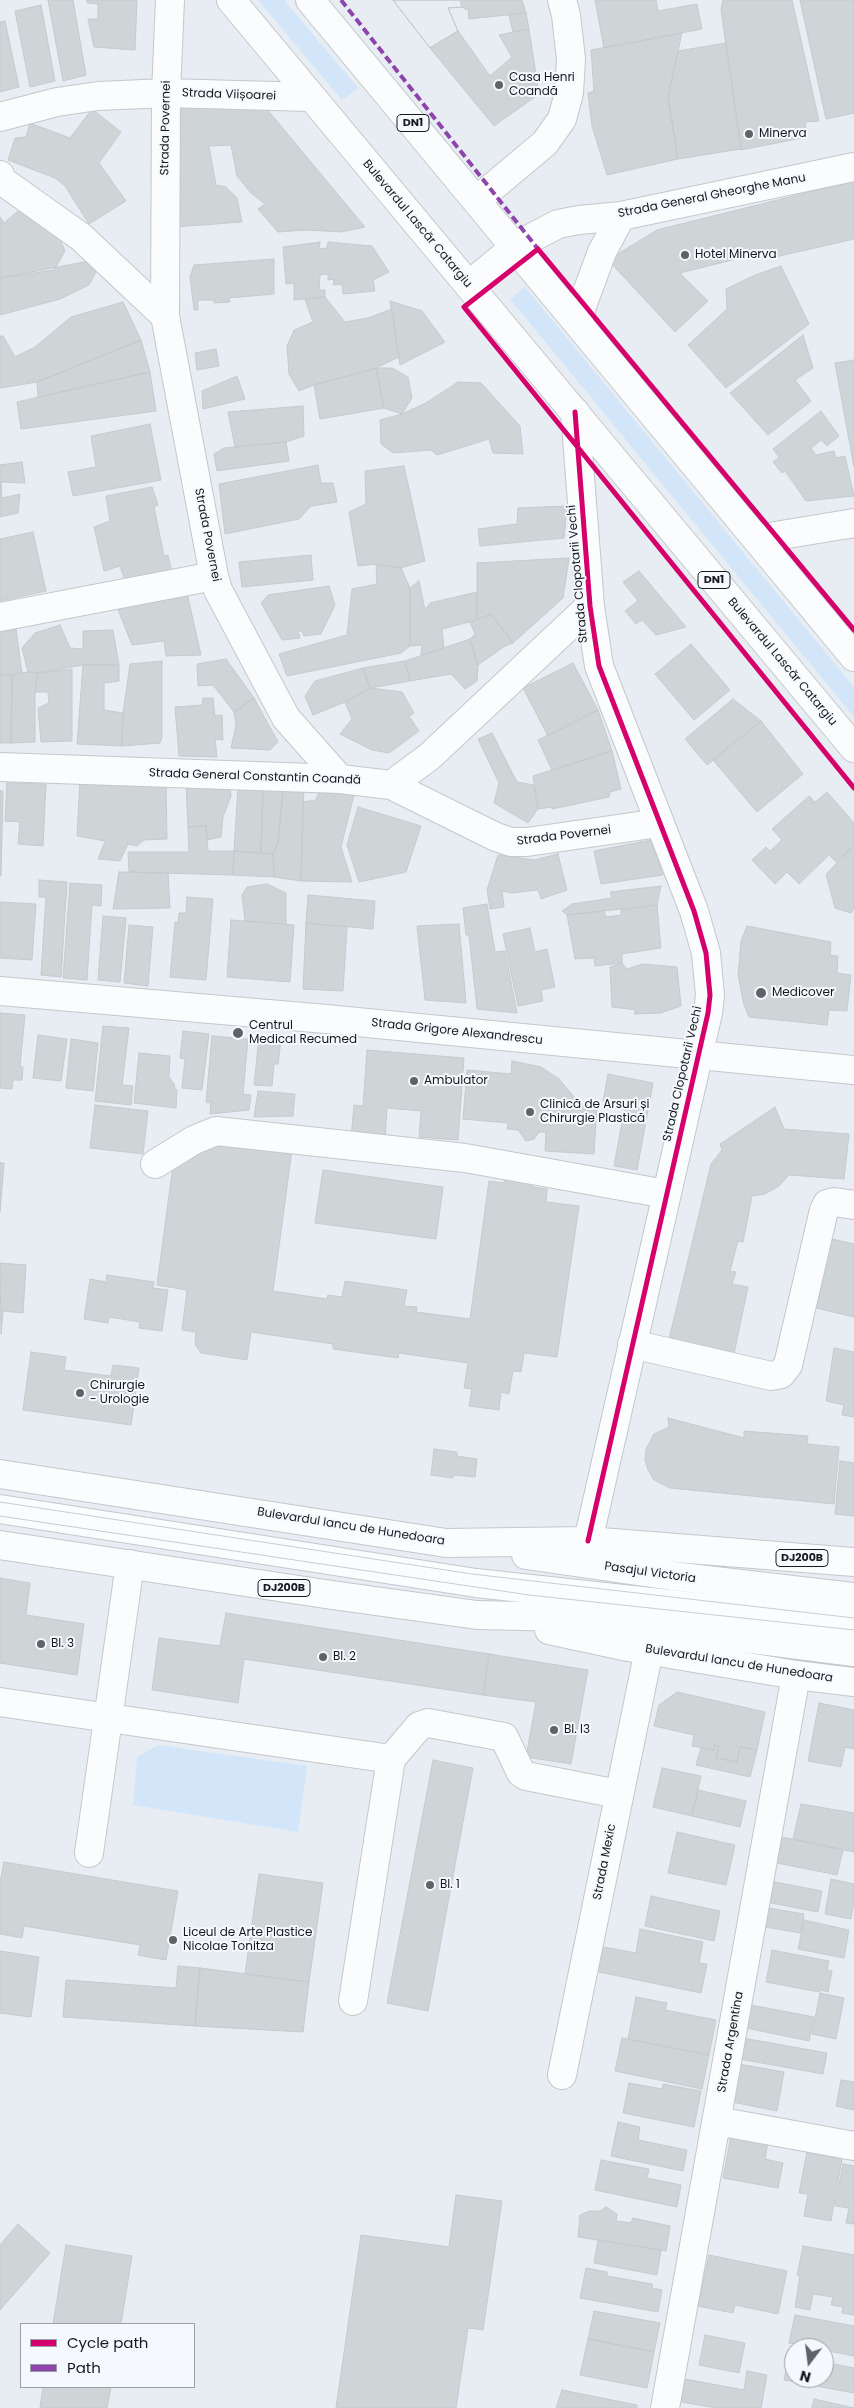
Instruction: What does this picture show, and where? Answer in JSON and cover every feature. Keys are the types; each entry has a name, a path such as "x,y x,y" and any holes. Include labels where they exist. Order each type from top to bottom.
{"street":[{"name":"Strada Povernei","path":"170,0 166,93 165,316 214,576 218,590 286,718 340,779"},
{"name":"Bulevardul Lascăr Catargiu","path":"231,0 854,748"},
{"name":"DN1","path":"310,0 516,246 854,656"},
{"path":"477,200 545,143 562,119 569,93 572,58 562,0"},
{"name":"Strada Viișoarei","path":"0,117 57,102 98,96 166,93 310,97"},
{"name":"Strada General Gheorghe Manu","path":"469,285 516,246 558,224 622,216 854,167"},
{"path":"0,178 81,237 165,316"},
{"path":"578,322 602,252 622,216"},
{"name":"Strada Clopotarii Vechi","path":"575,412 590,606 599,666 694,911 706,953 710,995 698,1056 588,1541"},
{"path":"757,539 854,522"},
{"path":"0,617 214,576"},
{"path":"392,785 429,757 590,606"},
{"name":"Strada General Constantin Coandă","path":"0,767 340,779 392,785"},
{"name":"Strada Povernei","path":"392,785 496,838 511,842 659,823"},
{"name":"Strada Grigore Alexandrescu","path":"0,991 326,1019 854,1070"},
{"path":"155,1164 194,1140 216,1131 465,1158 666,1194"},
{"path":"632,1344 771,1376 781,1374 788,1365 824,1210 828,1204 834,1202 854,1206"},
{"name":"Bulevardul Iancu de Hunedoara","path":"0,1474 446,1543 588,1541 854,1562"},
{"path":"0,1509 476,1582 854,1624"},
{"name":"Pasajul Victoria","path":"446,1543 672,1576 854,1597"},
{"name":"Bulevardul Iancu de Hunedoara","path":"0,1545 477,1615 569,1617 796,1675 854,1682"},
{"path":"89,1853 130,1564"},
{"path":"651,1638 854,1652"},
{"name":"Strada Mexic","path":"562,2076 651,1638"},
{"name":"Strada Argentina","path":"666,2408 796,1675"},
{"path":"0,1702 391,1759"},
{"path":"353,2001 391,1759 418,1726 428,1723 504,1737 521,1772 526,1776 618,1794"},
{"path":"718,2121 854,2146"}],"shaded area":[{"path":"258,0 284,0 358,88 342,100"},
{"path":"525,287 854,687 854,717 510,299"},
{"path":"158,1745 307,1766 298,1832 133,1805 137,1757"}],"building":[{"path":"48,0 73,0 86,75 63,81"},
{"path":"87,0 137,0 135,50 94,47 88,19 98,19 98,4 87,3"},
{"path":"393,0 522,0 526,13 469,19 468,10 462,7 448,8 458,31 430,48"},
{"path":"393,0 460,0 462,7 448,8 458,31 430,48"},
{"path":"595,0 656,0 658,11 697,4 702,29 604,48"},
{"path":"723,0 792,0 819,121 805,122 807,137 741,150 721,10"},
{"path":"800,0 854,0 854,113 826,119"},
{"path":"41,5 55,81 30,87 15,11"},
{"path":"526,13 529,29 513,32 509,15"},
{"path":"5,21 19,87 0,92 0,22"},
{"name":"Casa Henri Coandă","path":"529,29 539,94 494,126 430,48 458,31 490,76 512,57 499,35"},
{"path":"682,33 668,97 678,159 607,175 592,126 588,93 594,91 591,50"},
{"path":"726,43 741,149 678,159 668,97 678,51"},
{"path":"171,107 266,108 365,227 341,232 307,230 278,232 258,209 265,204 251,193 237,176 231,145 209,146 216,185 226,187 237,198 242,222 174,227"},
{"path":"92,109 121,132 99,163 126,201 89,224 65,186 55,178 8,160 15,138 26,137 30,123 70,138"},
{"name":"Hotel Minerva","path":"854,181 854,239 771,258 769,251 680,273 708,301 675,332 608,260 657,230"},
{"path":"19,210 58,235 65,251 54,270 0,278 0,217 4,223"},
{"path":"320,242 319,249 327,248 328,242 372,246 389,272 373,280 375,291 343,294 342,284 333,285 334,279 328,280 328,274 320,275 319,290 325,290 325,297 294,300 294,283 286,284 283,247"},
{"path":"274,259 274,294 229,298 230,302 214,303 214,300 198,300 198,310 194,310 190,277 194,265"},
{"path":"89,261 96,272 89,285 60,299 0,315 0,278"},
{"path":"781,266 809,324 726,388 688,345 727,309 726,289 755,275"},
{"path":"325,297 345,322 368,318 392,309 399,357 374,369 314,385 299,391 289,374 287,346 294,330 313,322 305,299"},
{"path":"390,301 422,311 445,342 400,365"},
{"path":"123,302 141,340 37,382 0,388 0,336 3,336 15,357 35,347 71,317"},
{"path":"803,335 813,368 795,380 811,401 768,435 730,393"},
{"path":"141,340 150,372 38,397 37,382"},
{"path":"216,349 219,366 197,370 195,353"},
{"path":"854,360 854,467 835,363"},
{"path":"376,368 384,408 320,419 314,385"},
{"path":"376,368 392,368 408,377 412,398 402,414 384,408"},
{"path":"150,372 156,411 21,429 17,402"},
{"path":"237,376 245,399 203,409 202,391"},
{"path":"458,382 481,383 520,426 523,454 493,453 489,439 437,455 431,450 393,453 381,444 380,420 402,414 426,403"},
{"path":"303,406 304,436 286,442 235,447 228,412"},
{"path":"821,411 839,436 827,446 821,440 811,448 816,455 834,451 836,458 845,456 854,496 806,501 785,471 782,473 773,462 779,457 773,449"},
{"path":"150,424 161,480 73,496 68,472 96,467 91,436"},
{"path":"286,442 289,461 217,471 214,454 224,448"},
{"path":"22,462 25,483 1,482 2,498 20,494 18,513 0,517 0,465"},
{"path":"318,465 321,483 333,483 337,502 311,506 299,519 225,534 219,484"},
{"path":"404,466 425,561 401,568 376,564 358,566 349,512 366,504 365,471"},
{"path":"152,487 158,505 154,507 164,556 168,555 172,572 127,586 120,566 104,571 94,527 110,521 106,496"},
{"path":"567,506 564,538 480,546 478,529 517,524 518,508"},
{"path":"33,532 46,591 0,601 0,539"},
{"path":"311,555 313,580 242,587 239,562"},
{"path":"569,558 563,598 513,643 491,614 477,620 477,563"},
{"path":"376,564 401,568 410,588 410,646 401,653 287,676 279,654 347,635 352,589 377,584"},
{"path":"639,571 686,627 656,635 642,620 636,624 625,611 638,601 623,582"},
{"path":"419,581 425,610 430,603 477,592 477,620 442,629 444,648 421,655 422,645 410,646 410,588"},
{"path":"329,586 335,605 321,634 304,636 302,631 298,631 300,638 282,640 261,603 268,595"},
{"path":"187,593 201,655 166,656 164,641 132,645 117,607"},
{"path":"491,614 513,643 505,646 478,665 470,639 475,634 470,622"},
{"path":"60,625 70,648 83,649 83,631 113,630 119,665 83,665 38,673 28,672 22,648 35,633"},
{"path":"16,629 22,673 0,675 0,633"},
{"path":"470,639 478,665 477,681 465,689 451,674 410,681 405,661"},
{"path":"691,644 730,690 694,720 655,674"},
{"path":"226,659 254,698 234,712 213,685 198,686 197,664"},
{"path":"162,661 162,737 160,743 122,746 123,713 130,664"},
{"path":"405,661 410,681 370,688 363,668"},
{"path":"573,663 598,710 548,736 523,688"},
{"path":"83,665 119,665 119,681 104,683 104,710 123,713 122,746 77,744"},
{"path":"363,668 370,688 345,702 313,715 305,696 315,681"},
{"path":"72,669 72,741 41,742 38,708 49,703 48,692 35,692 38,673"},
{"path":"28,672 38,673 35,692 35,742 11,743 12,675"},
{"path":"0,675 12,675 11,743 0,743"},
{"path":"370,688 402,692 414,713 409,716 419,731 389,753 372,750 340,734 352,719 345,702"},
{"path":"203,698 213,698 215,716 222,715 223,740 215,739 217,757 179,756 175,707 202,705"},
{"path":"254,698 278,742 270,750 231,748 236,725 234,712"},
{"path":"733,699 761,721 707,765 685,739"},
{"path":"598,710 612,751 552,770 538,740"},
{"path":"761,721 803,774 757,812 713,760"},
{"path":"492,733 517,782 534,785 538,809 528,823 494,803 499,783 478,739"},
{"path":"612,751 621,789 610,792 609,797 552,809 552,807 538,809 533,776"},
{"path":"80,780 166,784 167,839 144,840 137,846 128,844 120,861 98,859 105,841 77,836"},
{"path":"7,783 46,784 43,846 18,844 20,822 5,821"},
{"path":"186,784 230,785 231,796 223,817 221,837 207,840 206,826 188,827"},
{"path":"321,785 355,791 341,847 352,882 301,881 303,802 316,800"},
{"path":"304,786 301,881 274,877 273,854 278,843 283,789"},
{"path":"238,787 263,789 261,853 234,851"},
{"path":"263,789 283,789 278,843 273,854 261,853"},
{"path":"0,791 3,791 1,876 0,876"},
{"path":"827,792 854,823 854,846 836,862 829,855 799,884 787,872 775,884 752,860 766,847 770,851 782,840 772,829 809,796 815,802"},
{"path":"358,807 421,826 406,872 359,882 347,845"},
{"path":"206,826 208,851 234,851 233,875 129,872 128,852 189,852 188,827"},
{"path":"651,840 663,875 601,884 594,851"},
{"path":"854,846 854,908 851,913 835,908 826,874"},
{"path":"234,851 273,854 274,877 233,875"},
{"path":"558,854 567,890 541,899 538,890 512,893 502,891 504,907 490,909 487,890 498,855 534,860"},
{"path":"119,872 168,873 170,908 113,909"},
{"path":"39,880 67,882 61,977 41,975 46,897 39,897"},
{"path":"70,883 102,885 101,906 92,905 87,980 63,978"},
{"path":"267,884 286,893 286,924 245,921 242,895 247,887"},
{"path":"661,886 657,905 567,915 562,911 572,904 612,898 610,892"},
{"path":"308,895 375,901 373,929 306,923"},
{"path":"187,897 213,899 206,980 170,977 175,922 178,923 179,913 186,913"},
{"path":"0,902 36,904 32,960 0,958"},
{"path":"487,904 495,952 505,951 517,1013 477,1009 469,935 466,935 463,908"},
{"path":"657,905 661,948 622,954 622,963 595,966 594,958 575,959 567,915 604,911 606,917 621,915 621,910"},
{"path":"103,916 126,918 120,982 98,980"},
{"path":"231,920 294,925 290,982 227,977"},
{"path":"306,923 347,927 343,991 303,989"},
{"path":"459,924 466,1003 425,1000 417,926"},
{"path":"129,925 153,927 148,986 124,983"},
{"path":"747,926 831,942 830,955 838,956 837,973 851,975 847,1011 829,1010 827,1025 749,1017 744,1005 738,975 741,941"},
{"path":"530,928 535,952 547,949 555,987 541,990 543,1001 518,1006 503,934"},
{"path":"622,963 627,969 643,964 677,967 681,1006 661,1013 634,1014 636,1010 612,1007 610,967"},
{"path":"0,1013 25,1015 20,1066 23,1067 22,1080 13,1080 12,1089 0,1088"},
{"path":"103,1026 129,1028 122,1085 133,1086 131,1105 95,1101"},
{"path":"183,1031 209,1034 202,1090 182,1088 185,1059 180,1058"},
{"path":"38,1035 67,1039 61,1081 33,1078"},
{"path":"212,1036 248,1039 243,1094 251,1095 249,1110 210,1114 211,1103 206,1102"},
{"path":"259,1038 281,1040 278,1064 274,1064 272,1086 254,1085"},
{"path":"71,1039 98,1043 93,1091 66,1088"},
{"name":"Ambulator","path":"367,1050 464,1058 458,1140 419,1137 421,1111 387,1108 385,1141 351,1138 354,1105 363,1106"},
{"path":"139,1053 170,1056 169,1077 174,1084 175,1090 177,1090 176,1108 134,1103"},
{"name":"Clinică de Arsuri și Chirurgie Plastică","path":"512,1061 541,1067 559,1079 580,1104 597,1105 594,1154 545,1151 546,1132 539,1132 534,1139 526,1141 518,1130 507,1129 508,1123 463,1119 467,1070 511,1074"},
{"path":"608,1074 653,1083 637,1170 614,1166 625,1106 603,1102"},
{"path":"258,1091 295,1094 293,1116 254,1117"},
{"path":"95,1105 148,1111 143,1154 90,1148"},
{"path":"775,1107 784,1129 849,1134 844,1179 789,1175 779,1186 765,1194 752,1196 743,1242 738,1241 730,1271 736,1272 732,1284 748,1287 734,1354 669,1339 711,1164 722,1150 720,1144"},
{"path":"234,1140 292,1150 273,1291 327,1299 328,1295 342,1297 345,1281 407,1290 404,1306 417,1307 416,1312 470,1319 489,1181 504,1183 505,1176 533,1180 532,1187 547,1189 546,1202 579,1206 557,1357 524,1353 521,1372 513,1371 509,1394 501,1392 499,1410 469,1406 472,1389 464,1388 468,1363 399,1353 398,1358 333,1349 333,1344 251,1332 247,1360 201,1353 195,1344 196,1332 182,1330 187,1290 157,1285 174,1158 198,1143 224,1146"},
{"path":"0,1163 4,1163 0,1212"},
{"path":"323,1170 443,1187 436,1239 315,1223"},
{"path":"832,1239 854,1244 854,1317 816,1308"},
{"path":"0,1263 26,1265 23,1313 3,1311 1,1334"},
{"path":"107,1275 154,1282 153,1288 168,1290 162,1331 139,1328 140,1322 109,1317 108,1323 84,1319 90,1279 106,1282"},
{"path":"834,1348 854,1352 854,1417 842,1415 844,1405 826,1401"},
{"name":"Chirurgie - Urologie","path":"31,1352 66,1357 64,1370 111,1376 113,1365 139,1368 131,1425 23,1410"},
{"path":"668,1418 744,1438 744,1431 808,1436 807,1444 839,1447 834,1504 670,1488 654,1480 645,1460 646,1449 654,1434 669,1427"},
{"path":"434,1449 457,1452 457,1456 477,1459 475,1477 454,1475 453,1478 431,1475"},
{"path":"840,1461 854,1463 854,1516 835,1514"},
{"name":"Bl. 3","path":"0,1578 30,1583 26,1615 84,1624 77,1675 0,1663"},
{"name":"Bl. 2","path":"226,1613 489,1654 483,1695 244,1659 238,1703 152,1690 159,1638 220,1646"},
{"name":"Bl. I3","path":"489,1654 588,1670 571,1764 526,1757 536,1702 483,1695"},
{"path":"677,1692 765,1712 757,1750 740,1747 737,1762 716,1758 719,1746 715,1745 714,1750 692,1746 694,1735 654,1726 659,1705"},
{"path":"819,1703 854,1710 854,1749 845,1747 841,1767 808,1761"},
{"path":"715,1745 719,1746 716,1758 737,1762 740,1747 757,1750 750,1777 696,1765 701,1748 714,1750"},
{"name":"Bl. 1","path":"433,1760 473,1768 428,2011 387,2003"},
{"path":"662,1768 701,1776 692,1816 653,1807"},
{"path":"698,1790 746,1801 740,1827 692,1816"},
{"path":"801,1804 854,1813 854,1852 793,1839"},
{"path":"677,1832 735,1845 726,1885 668,1873"},
{"path":"782,1837 843,1850 837,1875 777,1863"},
{"path":"4,1862 178,1891 166,1960 138,1955 140,1945 24,1926 22,1938 0,1934 0,1883"},
{"path":"259,1874 323,1883 309,1982 245,1974"},
{"path":"831,1879 854,1884 851,1919 825,1914"},
{"path":"770,1881 822,1891 818,1912 766,1902"},
{"path":"651,1896 720,1911 714,1941 645,1926"},
{"path":"768,1908 804,1914 801,1933 765,1927"},
{"path":"804,1920 849,1930 844,1958 798,1949"},
{"path":"640,1929 703,1942 699,1963 707,1964 701,1993 594,1971 599,1946 636,1953"},
{"path":"772,1950 829,1961 827,1970 832,1971 828,1992 766,1982"},
{"path":"0,1951 39,1957 31,2017 0,2013"},
{"path":"178,1966 200,1968 195,2026 63,2017 66,1980 176,1988"},
{"path":"200,1968 309,1982 303,2032 195,2026"},
{"path":"820,1993 844,1998 836,2039 812,2034"},
{"path":"636,1997 667,2003 665,2010 716,2020 709,2055 628,2039"},
{"path":"751,2005 814,2017 809,2041 746,2028"},
{"path":"622,2038 709,2055 702,2089 615,2071"},
{"path":"743,2038 827,2053 823,2074 739,2059"},
{"path":"739,2064 784,2072 777,2111 732,2102"},
{"path":"841,2080 854,2082 854,2110 836,2106"},
{"path":"629,2083 662,2089 663,2084 701,2091 694,2127 623,2113"},
{"path":"618,2122 640,2127 638,2140 687,2150 683,2171 611,2156"},
{"path":"731,2135 768,2142 765,2159 783,2163 778,2188 723,2178"},
{"path":"807,2152 842,2159 831,2221 804,2216 808,2194 799,2193"},
{"path":"601,2160 649,2169 647,2178 681,2185 677,2207 595,2190"},
{"path":"843,2164 854,2166 854,2224 846,2223 849,2208 835,2206"},
{"path":"456,2195 502,2201 483,2330 468,2328 456,2408 336,2408 361,2235 449,2247"},
{"path":"606,2207 617,2214 616,2221 631,2223 633,2218 670,2226 666,2251 578,2237 580,2215 590,2211 600,2211"},
{"path":"18,2224 50,2253 0,2310 0,2245"},
{"path":"598,2240 661,2250 657,2275 594,2263"},
{"path":"66,2245 132,2256 121,2323 53,2323"},
{"path":"803,2246 854,2255 854,2315 842,2313 843,2307 831,2305 833,2297 813,2294 810,2310 795,2307 800,2275 797,2275"},
{"path":"709,2255 787,2271 778,2314 735,2305 733,2313 698,2306"},
{"path":"586,2268 607,2272 607,2276 652,2284 652,2288 662,2290 658,2312 580,2298"},
{"path":"594,2311 660,2323 654,2352 588,2339"},
{"path":"795,2315 854,2326 854,2356 834,2352 834,2338 790,2338"},
{"path":"705,2335 745,2343 739,2373 699,2365"},
{"path":"588,2339 654,2352 647,2388 580,2375"},
{"path":"834,2364 854,2368 854,2393 827,2388 834,2388"},
{"path":"747,2371 767,2375 761,2408 717,2408 681,2402 685,2379 744,2390"},
{"path":"43,2388 111,2388 107,2408 40,2408"},
{"path":"562,2390 637,2405 637,2408 556,2408"},
{"path":"814,2399 854,2408 812,2408"}],"tram line":[{"path":"0,1502 472,1574 854,1618"},
{"path":"0,1516 529,1595 854,1630"}],"marked path":[{"path":"341,0 538,249"}],"cycle path":[{"path":"854,630 538,249 464,307 854,788"},
{"path":"575,412 590,606 599,666 694,911 706,953 710,995 708,1013 588,1541"}],"place":[{"name":"Casa Henri Coandă","path":"499,85"},
{"name":"Minerva","path":"749,134"},
{"name":"Hotel Minerva","path":"685,255"},
{"name":"Medicover","path":"761,993"},
{"name":"Centrul Medical Recumed","path":"238,1033"},
{"name":"Ambulator","path":"414,1081"},
{"name":"Clinică de Arsuri și Chirurgie Plastică","path":"530,1112"},
{"name":"Chirurgie - Urologie","path":"80,1393"},
{"name":"Bl. 3","path":"41,1644"},
{"name":"Bl. 2","path":"323,1657"},
{"name":"Bl. I3","path":"554,1730"},
{"name":"Bl. 1","path":"430,1885"},
{"name":"Liceul de Arte Plastice Nicolae Tonitza","path":"173,1940"}]}
